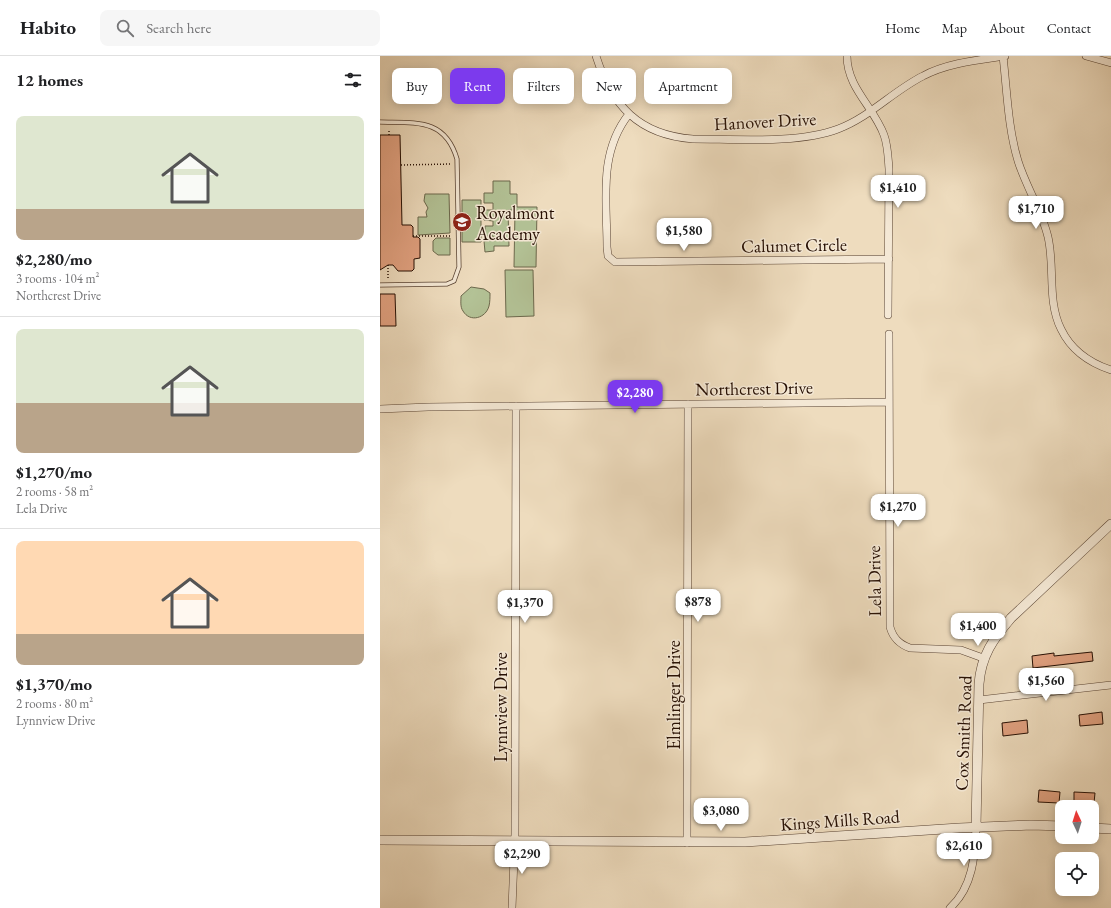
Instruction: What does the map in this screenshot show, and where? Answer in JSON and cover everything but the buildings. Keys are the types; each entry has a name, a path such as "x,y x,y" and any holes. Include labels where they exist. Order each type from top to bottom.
{"street":[{"name":"Hanover Drive","path":"596,56 612,93 629,114 654,131 682,138 797,138 820,134 842,128 871,111 924,75 962,64 1004,56"},
{"path":"847,56 848,70 852,80 881,128 887,146 889,169 888,315"},
{"path":"1004,56 1012,133 1018,161 1048,236 1052,266 1052,296 1057,319 1064,335 1075,349 1093,363 1111,370"},
{"path":"1086,56 1111,63"},
{"name":"Calumet Circle","path":"629,114 616,134 610,150 607,166 607,247 608,256 611,260 621,263 889,259"},
{"name":"Lela Drive","path":"889,334 889,615 892,633 899,642 910,648 962,650 983,658"},
{"name":"Northcrest Drive","path":"380,409 889,402"},
{"name":"Elmlinger Drive","path":"687,843 688,404"},
{"name":"Lynnview Drive","path":"512,908 514,841 516,406"},
{"name":"Cox Smith Road","path":"976,827 980,674 983,658 1000,630 1011,618 1111,524"},
{"path":"979,700 1111,685"},
{"name":"Kings Mills Road","path":"380,840 687,843 745,842 976,827 1055,826"},
{"path":"953,907 971,874 976,852 976,827"},
{"path":"1099,828 1111,829"}],"lane":[{"path":"380,122 420,124 437,129 447,137 454,148 457,159 459,267 454,281 447,284 380,285"}],"path":[{"path":"389,129 389,135"},
{"path":"401,165 450,164"},
{"path":"413,236 452,236"},
{"path":"388,265 388,278"}],"green space":[{"path":"493,181 510,181 510,194 517,194 517,207 537,207 536,267 514,267 515,210 508,210 509,246 494,246 494,251 485,252 484,241 494,240 493,236 485,236 485,226 493,226 493,221 484,220 484,210 493,210 493,203 484,203 484,193 493,193"},
{"path":"425,194 449,194 450,233 418,235 418,217 427,217 426,212 428,208 424,201"},
{"path":"462,200 481,200 481,242 462,242"},
{"path":"436,238 450,238 450,255 438,255 433,251 433,241"},
{"path":"505,270 533,270 534,316 506,317"},
{"path":"471,287 484,289 490,293 487,310 485,314 478,318 466,315 461,308 461,296"}],"place":[{"name":"Royalmont Academy","path":"462,222"}]}
